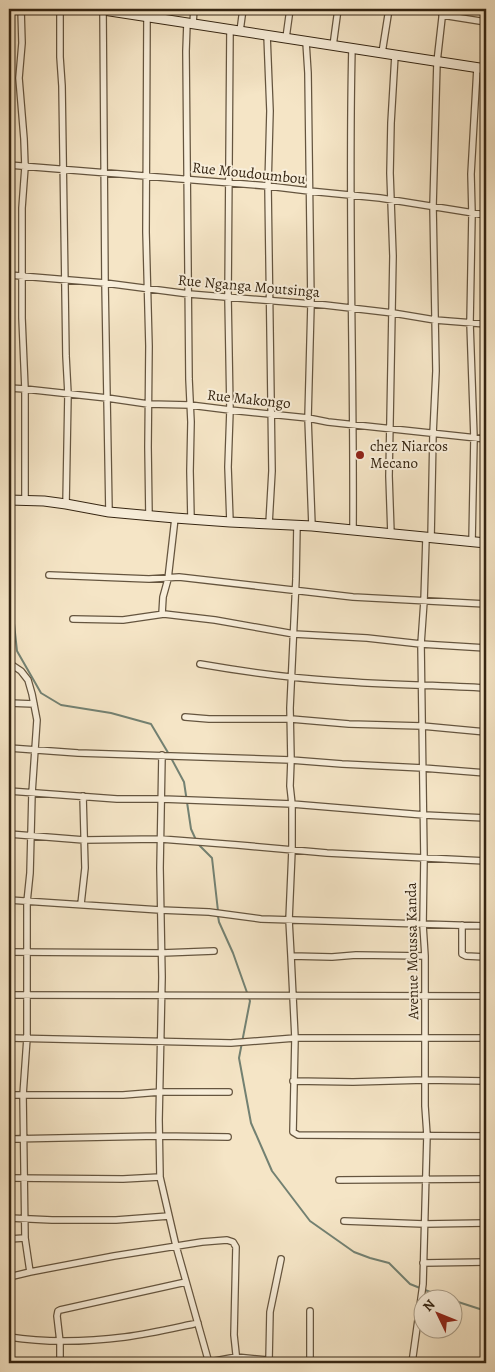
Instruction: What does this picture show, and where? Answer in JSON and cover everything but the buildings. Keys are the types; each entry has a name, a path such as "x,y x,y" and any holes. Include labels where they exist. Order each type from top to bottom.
{"street":[{"path":"21,9 22,42 19,78 24,139 22,318 25,389 25,500"},
{"path":"60,9 68,394 66,504"},
{"path":"108,512 108,398 100,9 135,11 146,16 486,69"},
{"path":"190,519 191,422 186,51 194,9"},
{"path":"240,31 243,9"},
{"path":"286,38 290,9"},
{"path":"333,46 338,9"},
{"path":"382,53 389,9"},
{"path":"442,12 486,22"},
{"name":"Avenue Moussa Kanda","path":"412,1363 423,1284 427,1135 421,644 436,371 433,206 437,62 442,12"},
{"path":"146,16 149,516"},
{"path":"230,29 228,297 230,410 228,467 230,522"},
{"path":"267,35 270,111 268,186 272,472 269,524"},
{"path":"306,42 308,73 310,304 308,418 312,526"},
{"path":"352,48 350,252 353,529"},
{"path":"391,534 389,476 393,256 390,173 395,55"},
{"path":"472,542 474,438 470,323 471,158 477,68"},
{"name":"Rue Moudoumbou","path":"9,165 268,186 392,200 486,215"},
{"name":"Rue Nganga Moutsinga","path":"9,275 105,283 189,294 392,312 435,320 486,324"},
{"name":"Rue Makongo","path":"9,388 148,404 190,405 433,434 486,438"},
{"path":"9,500 66,504 108,512 149,516 353,529 486,543"},
{"path":"162,614 175,518"},
{"path":"297,525 296,591 290,708 292,850 288,920 294,1038 293,1132 298,1135 486,1136"},
{"path":"49,575 101,578 168,579 179,577 353,597 486,604"},
{"path":"72,618 124,620 162,614 215,620 294,634 486,648"},
{"path":"9,663 21,671 28,680 37,720 27,902 27,1038 23,1095 25,1238 30,1272"},
{"path":"200,664 292,678 486,688"},
{"path":"9,703 34,704"},
{"path":"185,717 209,719 290,719 349,724 422,726 486,732"},
{"path":"9,748 78,753 291,760 486,773"},
{"path":"162,755 160,1177 207,1363 237,1360 269,1360 299,1363"},
{"path":"9,791 117,799 292,804 486,818"},
{"path":"81,904 85,868 83,796"},
{"path":"9,834 84,840 161,839 327,853 486,861"},
{"path":"9,900 210,912 261,919 486,926"},
{"path":"462,926 462,954 466,956 486,956"},
{"path":"9,952 162,953 214,951"},
{"path":"291,956 425,956"},
{"path":"9,995 486,996"},
{"path":"9,1038 231,1043 294,1038 486,1038"},
{"path":"293,1080 353,1082 486,1081"},
{"path":"9,1095 123,1095 160,1092 229,1092"},
{"path":"9,1139 160,1136 228,1137"},
{"path":"9,1178 123,1179 160,1177"},
{"path":"339,1180 486,1179"},
{"path":"9,1218 116,1220 169,1216"},
{"path":"344,1221 424,1224 486,1223"},
{"path":"9,1239 25,1238"},
{"path":"9,1277 176,1246 227,1240 233,1242 236,1247 234,1334 237,1360"},
{"path":"269,1360 270,1312 281,1259"},
{"path":"423,1263 486,1262"},
{"path":"60,1363 57,1316 60,1310 186,1282"},
{"path":"310,1311 310,1363"},
{"path":"9,1338 60,1342 126,1337 198,1323"}],"waterway":[{"path":"9,577 17,651 41,693 61,705 111,713 151,724 184,782 191,829 196,840"},
{"path":"198,844 212,858 218,911"},
{"path":"218,916 250,1001 239,1058 251,1123 272,1171 310,1221 354,1252 389,1263 410,1284 420,1288"},
{"path":"462,1303 486,1311"}],"place":[{"name":"chez Niarcos Mecano","path":"360,455"}]}
